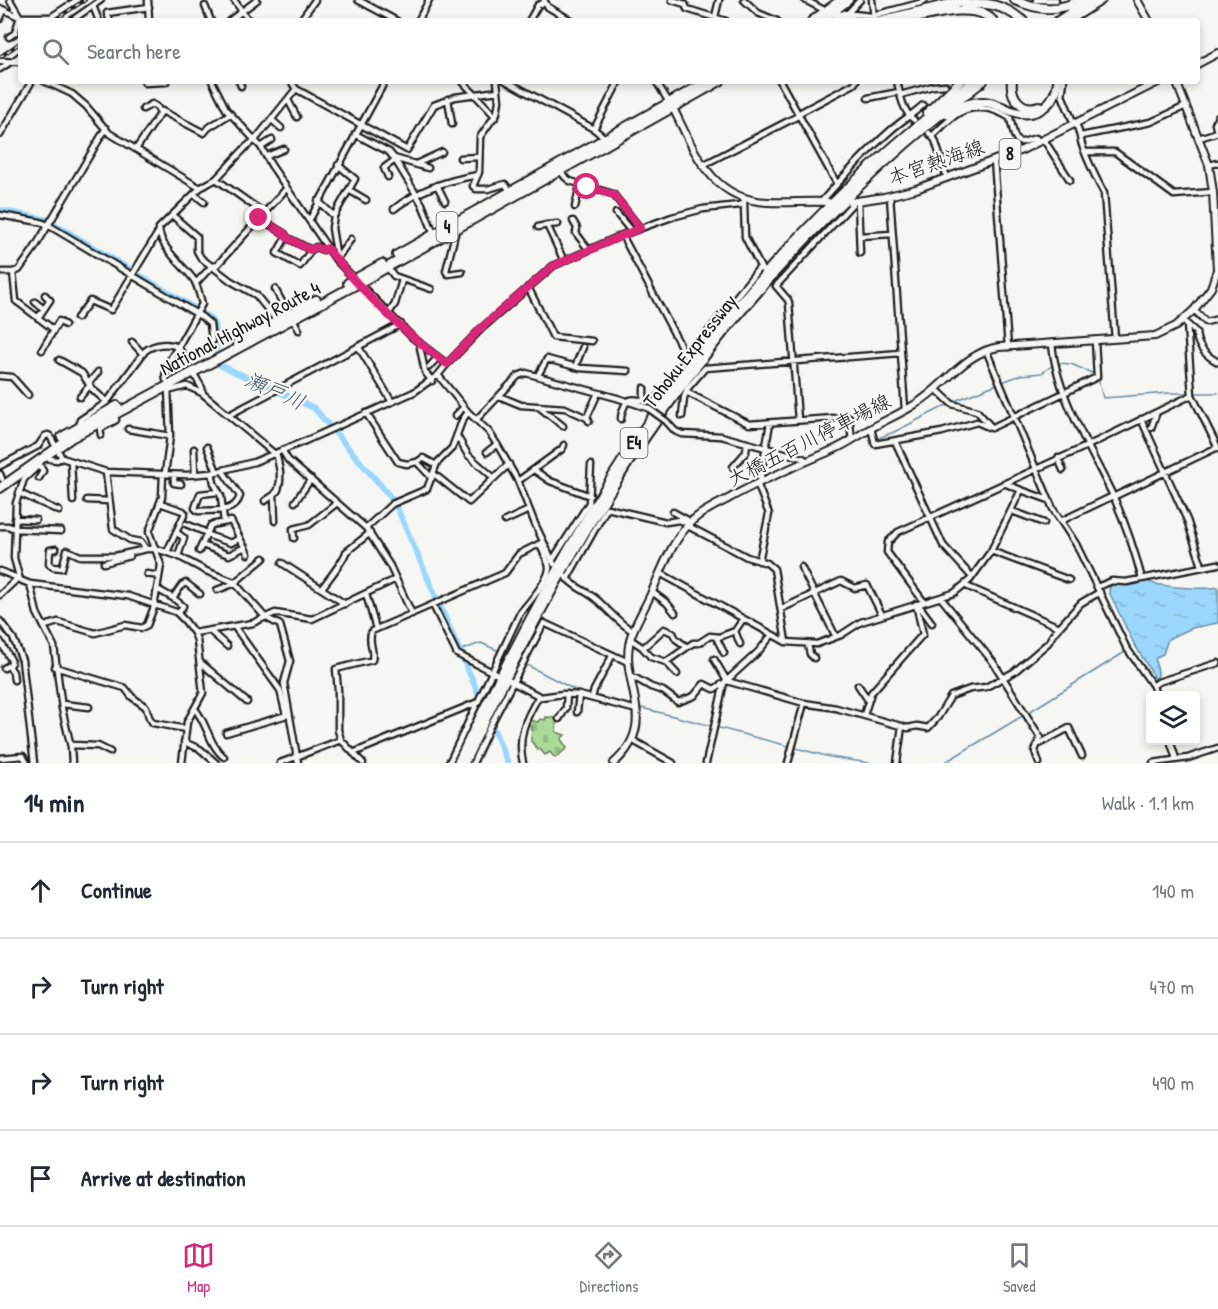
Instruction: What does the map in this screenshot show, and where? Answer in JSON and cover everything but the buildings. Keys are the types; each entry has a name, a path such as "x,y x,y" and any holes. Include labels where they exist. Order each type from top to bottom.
{"highway":[{"path":"827,15 841,0"},
{"path":"827,15 848,0"},
{"path":"876,18 967,0"},
{"path":"992,0 1010,7 1024,18"},
{"path":"1015,0 1036,8 1050,9 1064,7 1081,0"},
{"path":"1063,18 1090,0"},
{"path":"1073,18 1101,0"},
{"path":"1077,18 1101,0"},
{"path":"959,10 968,5 991,4 1009,10 1019,18"},
{"path":"919,18 959,10 979,10 990,18"},
{"name":"National Highway Route 4","path":"1,481 38,462 54,445 167,386 210,360 357,281 671,106 704,84"},
{"name":"National Highway Route 4","path":"559,168 605,139 714,84"},
{"path":"874,168 957,84"},
{"name":"Tohoku Expressway","path":"458,763 543,594 606,487 657,410 707,343 816,220 921,123 970,84"},
{"name":"Tohoku Expressway","path":"464,763 517,657 610,490 711,347 769,278 874,168 980,84"},
{"path":"1012,84 1011,90 1015,100 1030,108 1042,105 1048,100 1055,84"},
{"path":"874,168 959,108 984,102 1018,113 1035,112 1053,99 1056,84"},
{"name":"National Highway Route 4","path":"357,281 387,267 435,237 456,229 512,194"},
{"name":"National Highway Route 4","path":"225,352 277,321 291,317"},
{"name":"National Highway Route 4","path":"1,481 80,426 167,386"}],"main road":[{"path":"1139,0 1148,18"},
{"path":"1200,62 1218,53"},
{"name":"本宮熱海線","path":"854,201 890,196 994,160 1041,141 1154,84"},
{"name":"大橋五百川停車場線","path":"614,763 625,753 632,740 637,721 637,708 628,662 630,639 676,540 689,524 707,510 759,482 838,448 920,402 968,360 986,350 1008,346 1116,339 1163,333 1186,322 1211,288 1216,276 1218,260 1209,165 1177,84"},
{"path":"671,106 712,177 745,201 825,202"}],"street":[{"path":"10,0 20,17"},
{"path":"0,19 2,9 20,17 51,17 77,0"},
{"path":"75,18 101,0"},
{"path":"148,0 149,18"},
{"path":"234,0 247,18"},
{"path":"233,18 257,0"},
{"path":"302,18 315,0"},
{"path":"358,0 390,18"},
{"path":"420,18 429,0"},
{"path":"672,0 685,4 687,9 715,17 719,0"},
{"path":"744,0 758,13 770,18"},
{"path":"805,0 827,15"},
{"path":"860,0 846,13 876,18 925,0"},
{"path":"872,0 876,18"},
{"path":"1036,0 1056,0"},
{"path":"531,18 538,5 544,2 550,9 566,18"},
{"path":"93,6 98,18"},
{"path":"205,6 210,18"},
{"path":"109,18 107,13 149,8"},
{"path":"9,37 15,33 18,23"},
{"path":"0,69 18,57"},
{"path":"1,61 18,62"},
{"path":"0,135 30,84"},
{"path":"50,84 72,94 109,133 200,188"},
{"path":"213,84 224,107 261,147 336,260 388,313 447,364"},
{"path":"293,84 296,89 320,103 407,150 433,107 448,99 474,93 498,91"},
{"path":"310,219 383,84"},
{"path":"465,84 495,117"},
{"path":"497,84 499,101 495,117 480,137 474,186 476,189 488,189 505,184 512,194"},
{"path":"512,84 594,129 605,139"},
{"path":"594,129 617,84"},
{"path":"658,84 671,106"},
{"path":"782,84 837,184"},
{"path":"703,165 854,84"},
{"path":"898,84 912,119"},
{"path":"1064,84 1062,95 1081,136 1084,150 1106,201 1116,339"},
{"path":"868,98 945,85"},
{"path":"77,318 90,301 111,310 161,225 200,188 216,179 255,140 296,89"},
{"path":"448,99 452,124"},
{"path":"288,100 297,117"},
{"path":"315,110 320,103"},
{"path":"143,109 152,104 160,112"},
{"path":"825,202 837,184 892,129 912,119 923,105"},
{"path":"1081,136 1151,122 1186,106"},
{"path":"947,178 935,140 930,134 953,116 972,109 987,108 1010,118 1018,142 1036,138 1041,141 1070,180"},
{"path":"160,112 165,111 204,133 230,114"},
{"path":"135,149 160,112"},
{"path":"1199,138 1218,132 1215,124 1218,116"},
{"path":"272,120 281,128"},
{"path":"0,272 19,270 28,258 106,128"},
{"path":"355,134 389,152 422,204 435,237"},
{"path":"261,147 272,140"},
{"path":"267,156 284,149"},
{"path":"416,164 442,152"},
{"path":"1086,152 1115,152 1174,195 1213,192"},
{"path":"460,158 479,157"},
{"path":"394,159 428,168"},
{"path":"388,177 384,168 394,159"},
{"path":"994,160 1008,346"},
{"path":"1209,165 1218,163"},
{"path":"336,260 332,228 334,216 355,179 338,165"},
{"path":"559,168 567,179 613,194 640,228"},
{"path":"394,209 437,185 453,179 477,175"},
{"path":"216,179 264,213"},
{"path":"437,185 445,201"},
{"path":"575,207 580,185"},
{"path":"196,283 217,265 287,188"},
{"path":"349,190 366,200"},
{"path":"194,194 204,202"},
{"path":"890,196 905,410"},
{"path":"318,201 334,216"},
{"path":"51,459 71,461 106,472 174,475 217,472 254,462 414,392 432,381 481,328 553,266 631,231 703,209 740,205 745,201"},
{"path":"476,420 520,375 530,373 627,400 651,403 655,401 761,268 745,237 745,201"},
{"path":"854,201 860,236 860,253"},
{"path":"798,420 789,300 776,286 854,201"},
{"path":"616,213 631,231"},
{"path":"0,215 49,223 133,272 199,312 210,324 212,342"},
{"path":"172,215 195,235 198,253 231,281 256,295 277,321"},
{"path":"259,218 310,250"},
{"path":"573,221 577,228 576,233 588,249"},
{"path":"538,226 558,224"},
{"path":"547,225 564,261"},
{"path":"456,229 446,271 448,274 462,272"},
{"path":"45,626 58,622 95,633 125,625 145,627 149,621 157,589 160,561 149,532 154,513 160,502 170,436 164,373 202,304 196,283 173,257 159,231"},
{"path":"860,236 892,234"},
{"path":"622,235 687,358"},
{"path":"286,237 277,253 300,266 310,250 316,247 323,250 327,248"},
{"path":"336,260 351,239"},
{"path":"387,267 394,276 431,289"},
{"path":"13,272 16,301 53,329"},
{"path":"388,313 395,304 402,280"},
{"path":"528,287 553,337 592,341"},
{"path":"275,289 299,330"},
{"path":"38,318 50,300 45,295"},
{"path":"35,302 44,309"},
{"path":"1194,310 1206,322 1218,320"},
{"path":"42,350 59,321 65,325"},
{"path":"1186,322 1196,332 1196,340 1201,349 1218,362"},
{"path":"1061,521 1218,448 1192,395 1186,322"},
{"path":"229,415 401,324"},
{"path":"871,428 875,444 942,432 977,422 992,428 1098,375 1095,340"},
{"path":"132,342 143,354"},
{"path":"419,342 425,372 432,381"},
{"path":"1052,343 1053,362 1087,446 1125,524 1142,579"},
{"path":"146,344 171,345 178,348 188,363"},
{"path":"80,426 80,420 107,402 143,354 153,346"},
{"path":"358,346 392,402"},
{"path":"576,367 583,347"},
{"path":"986,350 1013,419 1049,500 1076,544 1129,653 1154,691"},
{"path":"682,416 686,392 705,368 900,353"},
{"path":"429,367 438,357"},
{"path":"538,375 546,359 576,367 628,371"},
{"path":"59,360 82,373 94,392 107,402"},
{"path":"80,397 98,372"},
{"path":"438,375 468,412 489,432 509,464 530,510 548,566 548,572 536,595 520,613 494,673 450,763"},
{"path":"0,376 12,377 27,395"},
{"path":"195,376 202,388 202,393"},
{"path":"167,386 186,386 202,393 277,456 280,472 278,490 265,501"},
{"path":"644,388 644,401"},
{"path":"936,389 952,404 977,411 992,428"},
{"path":"686,392 747,423 849,417 852,440"},
{"path":"499,396 521,405 565,408 588,419 598,393"},
{"path":"617,395 648,408 682,434 721,436 807,461"},
{"path":"932,623 886,547 898,532 1087,446 1192,395"},
{"path":"621,419 627,400"},
{"path":"454,416 464,407"},
{"path":"539,407 563,426"},
{"path":"366,528 395,503 427,489 436,465 452,448 462,421 468,412"},
{"path":"1151,428 1157,412"},
{"path":"366,413 398,462 407,464 423,458 436,465"},
{"path":"101,435 100,429 116,420 114,414"},
{"path":"1141,419 1187,520 1202,566"},
{"path":"759,561 769,514 759,482 770,423"},
{"path":"128,429 170,436"},
{"path":"0,466 38,446 46,435 51,436 58,461"},
{"path":"457,436 468,455 494,478"},
{"path":"895,441 948,552 972,577"},
{"path":"733,467 746,452 747,443"},
{"path":"487,452 497,444"},
{"path":"518,481 562,449 564,445"},
{"path":"207,447 217,472 224,522"},
{"path":"194,450 195,475"},
{"path":"282,450 288,460 370,533 396,579 412,614"},
{"path":"1058,458 1063,470"},
{"path":"71,461 73,501"},
{"path":"19,579 14,558 16,503 24,478 38,462 43,471 39,478"},
{"path":"417,462 468,502 509,464"},
{"path":"541,543 553,563 589,503 591,465"},
{"path":"534,470 550,481 590,496"},
{"path":"106,472 113,529 130,540 141,542 146,549"},
{"path":"217,472 240,496 238,502 231,509 198,511 195,508 200,494 218,492"},
{"path":"174,475 174,483 181,484"},
{"path":"295,502 311,479"},
{"path":"1004,483 1049,500"},
{"path":"660,573 771,635 786,642 807,645 836,637 856,624 954,593 972,577 991,551 1021,490"},
{"path":"19,493 59,512"},
{"path":"274,495 275,521"},
{"path":"87,500 109,501"},
{"path":"160,502 185,512 167,552"},
{"path":"294,538 293,530 309,525 337,503"},
{"path":"633,631 566,578 607,508 666,522 679,520 689,524"},
{"path":"505,521 530,510"},
{"path":"1012,511 1044,523"},
{"path":"673,512 738,553 767,562 774,570 786,642"},
{"path":"154,513 163,516"},
{"path":"15,519 36,520"},
{"path":"199,552 211,525 231,521 248,554"},
{"path":"186,524 231,543 240,538"},
{"path":"0,526 61,531"},
{"path":"176,532 184,538 178,556"},
{"path":"322,588 334,569 345,559 346,552 370,533"},
{"path":"363,763 341,740 337,724 338,685 335,671 372,660 374,656 370,634 376,629 505,573 518,555 541,543"},
{"path":"202,545 230,555 245,547"},
{"path":"56,549 50,550 49,560 51,566 62,568 67,550 80,556 120,556 146,549 157,549 178,556 206,571 234,582 265,617 280,625 290,661 284,683 297,760"},
{"path":"991,551 1069,580"},
{"path":"104,563 128,557 133,552"},
{"path":"217,590 234,582 264,558"},
{"path":"282,564 345,604"},
{"path":"725,682 909,728 929,727 951,696 970,689 986,687 1014,672 1048,643 1059,627 1082,603 1112,581 1126,582 1218,564"},
{"path":"801,567 836,637"},
{"path":"0,571 30,584 119,594 169,609 178,614 194,633 201,663 203,693 189,717 182,763"},
{"path":"147,574 159,576"},
{"path":"0,595 19,579"},
{"path":"194,633 253,623 275,613 312,619 396,579"},
{"path":"781,609 838,582 855,588 867,585 882,615"},
{"path":"169,609 184,583 200,594"},
{"path":"30,584 37,613 54,646 55,667 71,745 72,763"},
{"path":"964,585 1059,627"},
{"path":"157,589 183,606 178,614"},
{"path":"652,592 667,603 675,613"},
{"path":"366,594 376,629"},
{"path":"941,598 1004,678 1040,737 1035,751 1040,763"},
{"path":"436,603 458,655 494,673"},
{"path":"864,716 871,693 923,634 920,604"},
{"path":"666,662 693,643 699,643 710,636 716,637 735,631 743,619"},
{"path":"0,621 13,638 22,660 34,763"},
{"path":"472,763 511,682 544,623 628,662"},
{"path":"234,626 280,690 288,714"},
{"path":"643,648 664,630 673,633 676,639 687,647"},
{"path":"210,631 227,646"},
{"path":"735,631 740,644"},
{"path":"631,677 663,691 678,702 694,696 704,684 715,689 725,682 758,652 771,635"},
{"path":"716,637 724,653"},
{"path":"630,639 651,657 666,662 677,674"},
{"path":"0,641 11,660 6,667 13,672 14,680"},
{"path":"807,645 814,658"},
{"path":"592,696 612,656"},
{"path":"706,763 725,682 714,659"},
{"path":"201,663 247,702"},
{"path":"1153,686 1158,682 1218,663"},
{"path":"55,667 127,689 132,697 146,707 153,723 186,729"},
{"path":"511,682 539,696 567,694 592,696 637,708"},
{"path":"858,685 868,700"},
{"path":"559,719 563,714 567,694"},
{"path":"577,712 579,695"},
{"path":"523,763 520,747 524,723 539,696"},
{"path":"353,753 479,701"},
{"path":"788,763 804,703"},
{"path":"62,704 89,707"},
{"path":"195,709 204,721 219,753 224,757"},
{"path":"225,733 288,714"},
{"path":"897,763 902,726"},
{"path":"1039,744 1070,728 1082,756"},
{"path":"280,763 297,760 341,740"},
{"path":"632,740 673,763"},
{"path":"184,742 200,749 216,763"},
{"path":"71,745 98,746 110,752"},
{"path":"1172,745 1179,760"},
{"path":"1154,763 1188,758 1218,748"},
{"path":"0,758 25,756 27,763"}],"green space":[{"path":"546,717 557,718 556,732 565,735 561,739 567,748 555,758 550,752 545,755 540,749 538,750 531,741 532,727 527,725 528,720 538,722 540,719 545,720"}],"water":[{"path":"1146,580 1180,587 1218,587 1218,623 1192,628 1168,639 1163,654 1155,660 1158,673 1156,680 1133,642 1109,592 1110,586 1116,583 1131,586"}],"waterway":[{"name":"瀬戸川","path":"0,210 48,220 204,314 215,327 216,350 220,365 314,408 394,501 482,702"},
{"path":"1057,363 1071,364 1094,374"},
{"path":"1002,382 1021,375 1042,373 1053,365"},
{"path":"1098,378 1103,398 1170,393 1218,393"},
{"path":"876,439 957,400 997,384"},
{"path":"459,651 481,643 499,651"},
{"path":"1029,712 1125,652"},
{"path":"525,664 577,691 590,695"},
{"path":"594,696 633,706"},
{"path":"638,707 712,726"},
{"path":"944,763 1024,715"},
{"name":"瀬戸川","path":"490,721 508,763"},
{"path":"716,727 830,757 869,763"}],"railway":[{"path":"58,18 85,0"},
{"path":"0,57 18,44"}],"route":[{"path":"259,218 310,250 316,247 323,250 327,248 413,338 447,364 481,328 553,266 640,228 614,195 587,187"}]}
